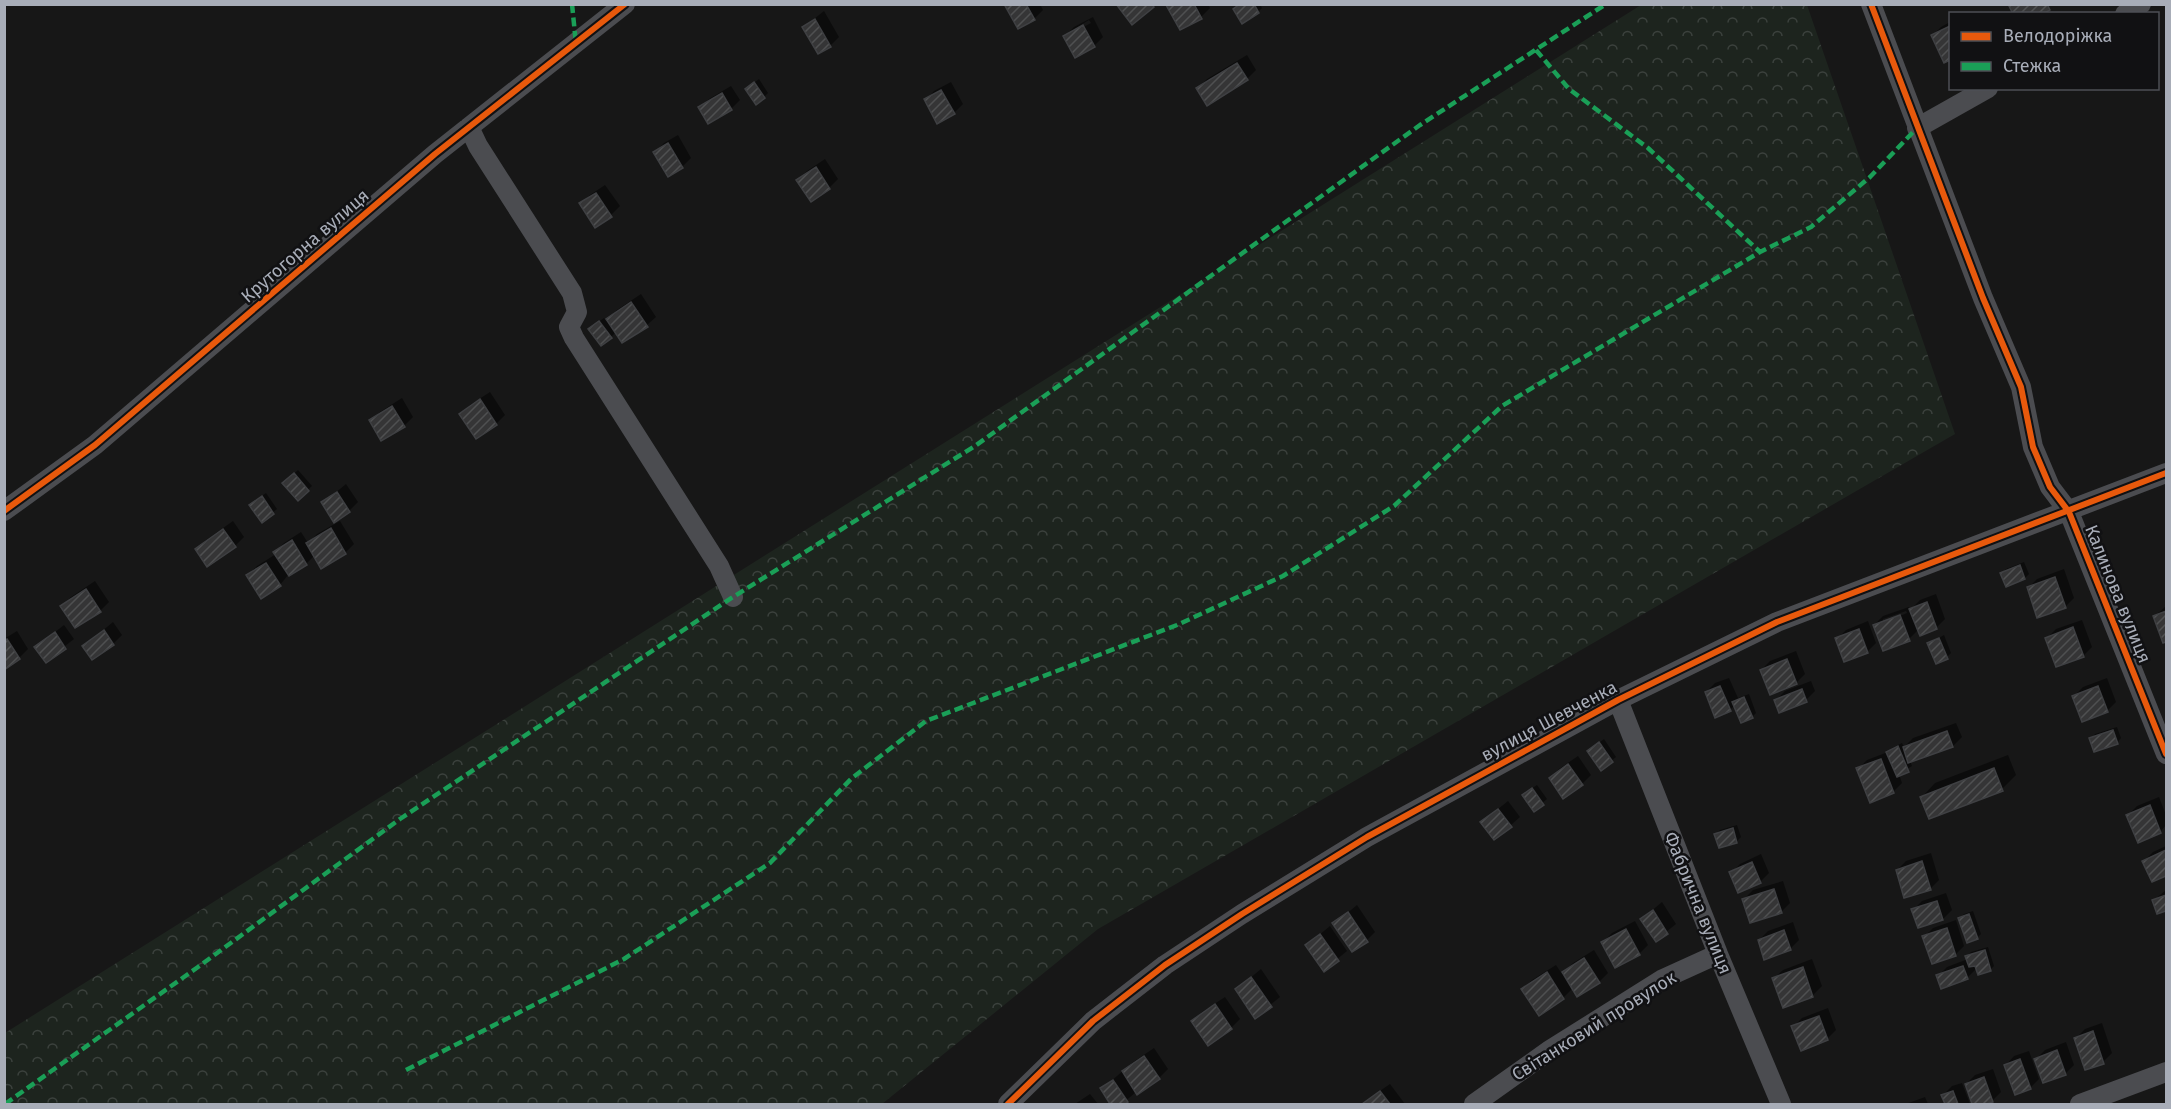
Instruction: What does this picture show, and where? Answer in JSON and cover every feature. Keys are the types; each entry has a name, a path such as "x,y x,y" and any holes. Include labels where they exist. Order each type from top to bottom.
{"street":[{"name":"Крутогорна вулиця","path":"4,511 95,445 435,154 625,4"},
{"path":"1871,4 1917,128 1984,90"},
{"path":"2128,12 2141,4"},
{"path":"469,128 478,146 572,293 578,312 569,327 574,338 719,566 733,597"},
{"name":"Калинова вулиця","path":"1917,128 1983,298 2021,387 2033,447 2050,487 2069,512 2166,754"},
{"name":"вулиця Шевченка","path":"1008,1104 1092,1021 1166,966 1242,914 1367,837 1618,700 1777,622 2166,473"},
{"name":"Фабрична вулиця","path":"1618,700 1780,1104"},
{"name":"Світанковий провулок","path":"1474,1104 1550,1050 1663,979 1718,954"},
{"path":"2080,1104 2166,1072"}],"green space":[{"path":"1641,5 1807,5 1955,434 1098,929 882,1104 5,1104 5,1033"}],"building":[{"path":"1004,4 1026,4 1035,20 1018,29"},
{"path":"1116,4 1152,4 1154,7 1132,25"},
{"path":"1194,4 1202,19 1180,30 1166,5"},
{"path":"1240,4 1254,4 1259,13 1242,24 1233,9"},
{"path":"2008,4 2047,4 2050,10 2046,12 2012,12"},
{"path":"815,19 831,47 818,54 802,27"},
{"path":"1083,25 1095,47 1075,58 1063,36"},
{"path":"1949,26 1949,60 1944,63 1931,35"},
{"path":"1237,63 1248,80 1207,106 1196,88"},
{"path":"754,82 765,98 756,105 745,89"},
{"path":"941,90 955,114 937,124 924,99"},
{"path":"722,93 732,110 708,124 698,107"},
{"path":"668,143 683,168 668,177 653,152"},
{"path":"816,167 830,189 811,202 796,180"},
{"path":"596,193 612,217 595,228 579,203"},
{"path":"631,302 648,327 622,343 606,319"},
{"path":"599,321 612,338 601,346 588,329"},
{"path":"480,399 497,425 476,439 459,414"},
{"path":"392,406 405,427 381,441 369,420"},
{"path":"294,473 309,491 298,501 282,483"},
{"path":"337,492 350,512 334,523 321,502"},
{"path":"262,496 274,514 262,523 249,505"},
{"path":"331,528 346,554 321,569 306,543"},
{"path":"223,529 236,547 207,567 195,549"},
{"path":"292,540 307,565 289,576 273,552"},
{"path":"266,563 281,586 261,599 246,575"},
{"path":"2020,565 2025,579 2006,587 2000,573"},
{"path":"2055,577 2066,608 2037,618 2027,587"},
{"path":"86,589 101,612 75,628 60,606"},
{"path":"1927,602 1937,629 1920,636 1909,609"},
{"path":"2166,611 2166,642 2163,643 2153,616"},
{"path":"1900,615 1910,641 1883,651 1873,625"},
{"path":"2073,627 2084,657 2056,667 2045,638"},
{"path":"1859,629 1868,653 1844,662 1835,638"},
{"path":"104,630 114,645 92,660 82,646"},
{"path":"55,632 66,649 46,663 34,647"},
{"path":"1939,638 1948,659 1936,664 1927,643"},
{"path":"7,639 20,659 4,670 4,641"},
{"path":"1787,659 1797,684 1770,695 1760,670"},
{"path":"1720,686 1731,711 1715,718 1705,692"},
{"path":"2098,686 2108,712 2082,722 2072,696"},
{"path":"1802,689 1807,702 1779,713 1774,700"},
{"path":"1744,697 1753,718 1741,723 1732,702"},
{"path":"2113,730 2118,744 2094,752 2089,738"},
{"path":"1947,731 1953,747 1908,763 1903,747"},
{"path":"1599,742 1613,762 1601,771 1587,751"},
{"path":"1898,746 1909,772 1897,777 1886,752"},
{"path":"1881,759 1894,793 1870,803 1856,768"},
{"path":"1568,764 1583,785 1563,799 1549,778"},
{"path":"1994,768 2003,791 1929,819 1920,797"},
{"path":"1532,788 1544,805 1534,812 1522,795"},
{"path":"2150,805 2161,833 2138,843 2126,815"},
{"path":"1498,809 1512,827 1494,840 1480,822"},
{"path":"1733,828 1737,843 1719,848 1714,834"},
{"path":"2166,850 2166,876 2152,882 2142,861"},
{"path":"1922,861 1931,890 1904,898 1896,870"},
{"path":"1752,862 1761,883 1738,893 1729,872"},
{"path":"1774,889 1782,913 1750,923 1742,899"},
{"path":"2166,895 2166,911 2157,914 2152,900"},
{"path":"1937,901 1943,920 1918,928 1911,909"},
{"path":"1653,910 1668,934 1656,942 1640,919"},
{"path":"1348,912 1368,942 1352,952 1332,923"},
{"path":"1969,914 1978,939 1967,943 1958,918"},
{"path":"1947,928 1956,956 1932,964 1922,936"},
{"path":"1626,929 1640,955 1615,968 1601,942"},
{"path":"1784,930 1791,950 1764,960 1758,940"},
{"path":"1320,934 1339,961 1324,972 1305,945"},
{"path":"1985,950 1991,971 1978,975 1975,966 1969,967 1965,956"},
{"path":"1584,958 1600,983 1577,997 1562,972"},
{"path":"1963,966 1968,979 1941,989 1936,975"},
{"path":"1803,967 1813,997 1783,1008 1772,978"},
{"path":"1547,972 1564,999 1539,1016 1521,989"},
{"path":"1251,977 1272,1007 1255,1019 1235,989"},
{"path":"1215,1004 1232,1029 1208,1046 1191,1021"},
{"path":"1819,1016 1828,1040 1801,1051 1791,1026"},
{"path":"2093,1031 2104,1064 2085,1070 2074,1038"},
{"path":"2057,1050 2066,1075 2043,1083 2034,1059"},
{"path":"1144,1056 1160,1079 1137,1095 1122,1071"},
{"path":"2020,1059 2031,1089 2015,1095 2004,1065"},
{"path":"1984,1077 1993,1102 1972,1104 1965,1084"},
{"path":"1113,1080 1128,1102 1125,1104 1110,1104 1100,1088"},
{"path":"1380,1091 1390,1104 1362,1104"},
{"path":"1953,1091 1958,1104 1945,1104 1941,1095"}],"marked path":[{"path":"572,4 576,44"},
{"path":"5,1104 198,967 400,819 733,597 975,446 1420,125 1606,4"},
{"path":"1536,50 1569,89 1648,148 1760,252"},
{"path":"406,1070 624,959 770,863 852,778 926,721 1177,625 1283,576 1394,506 1502,406 1760,252 1811,227 1870,177 1917,128"}],"cycle path":[{"path":"4,511 95,445 435,154 625,4"},
{"path":"1871,4 1983,298 2021,387 2033,447 2050,487 2069,512 2166,754"},
{"path":"1008,1104 1093,1021 1165,965 1242,914 1367,837 1618,700 1777,622 2166,473"}]}
